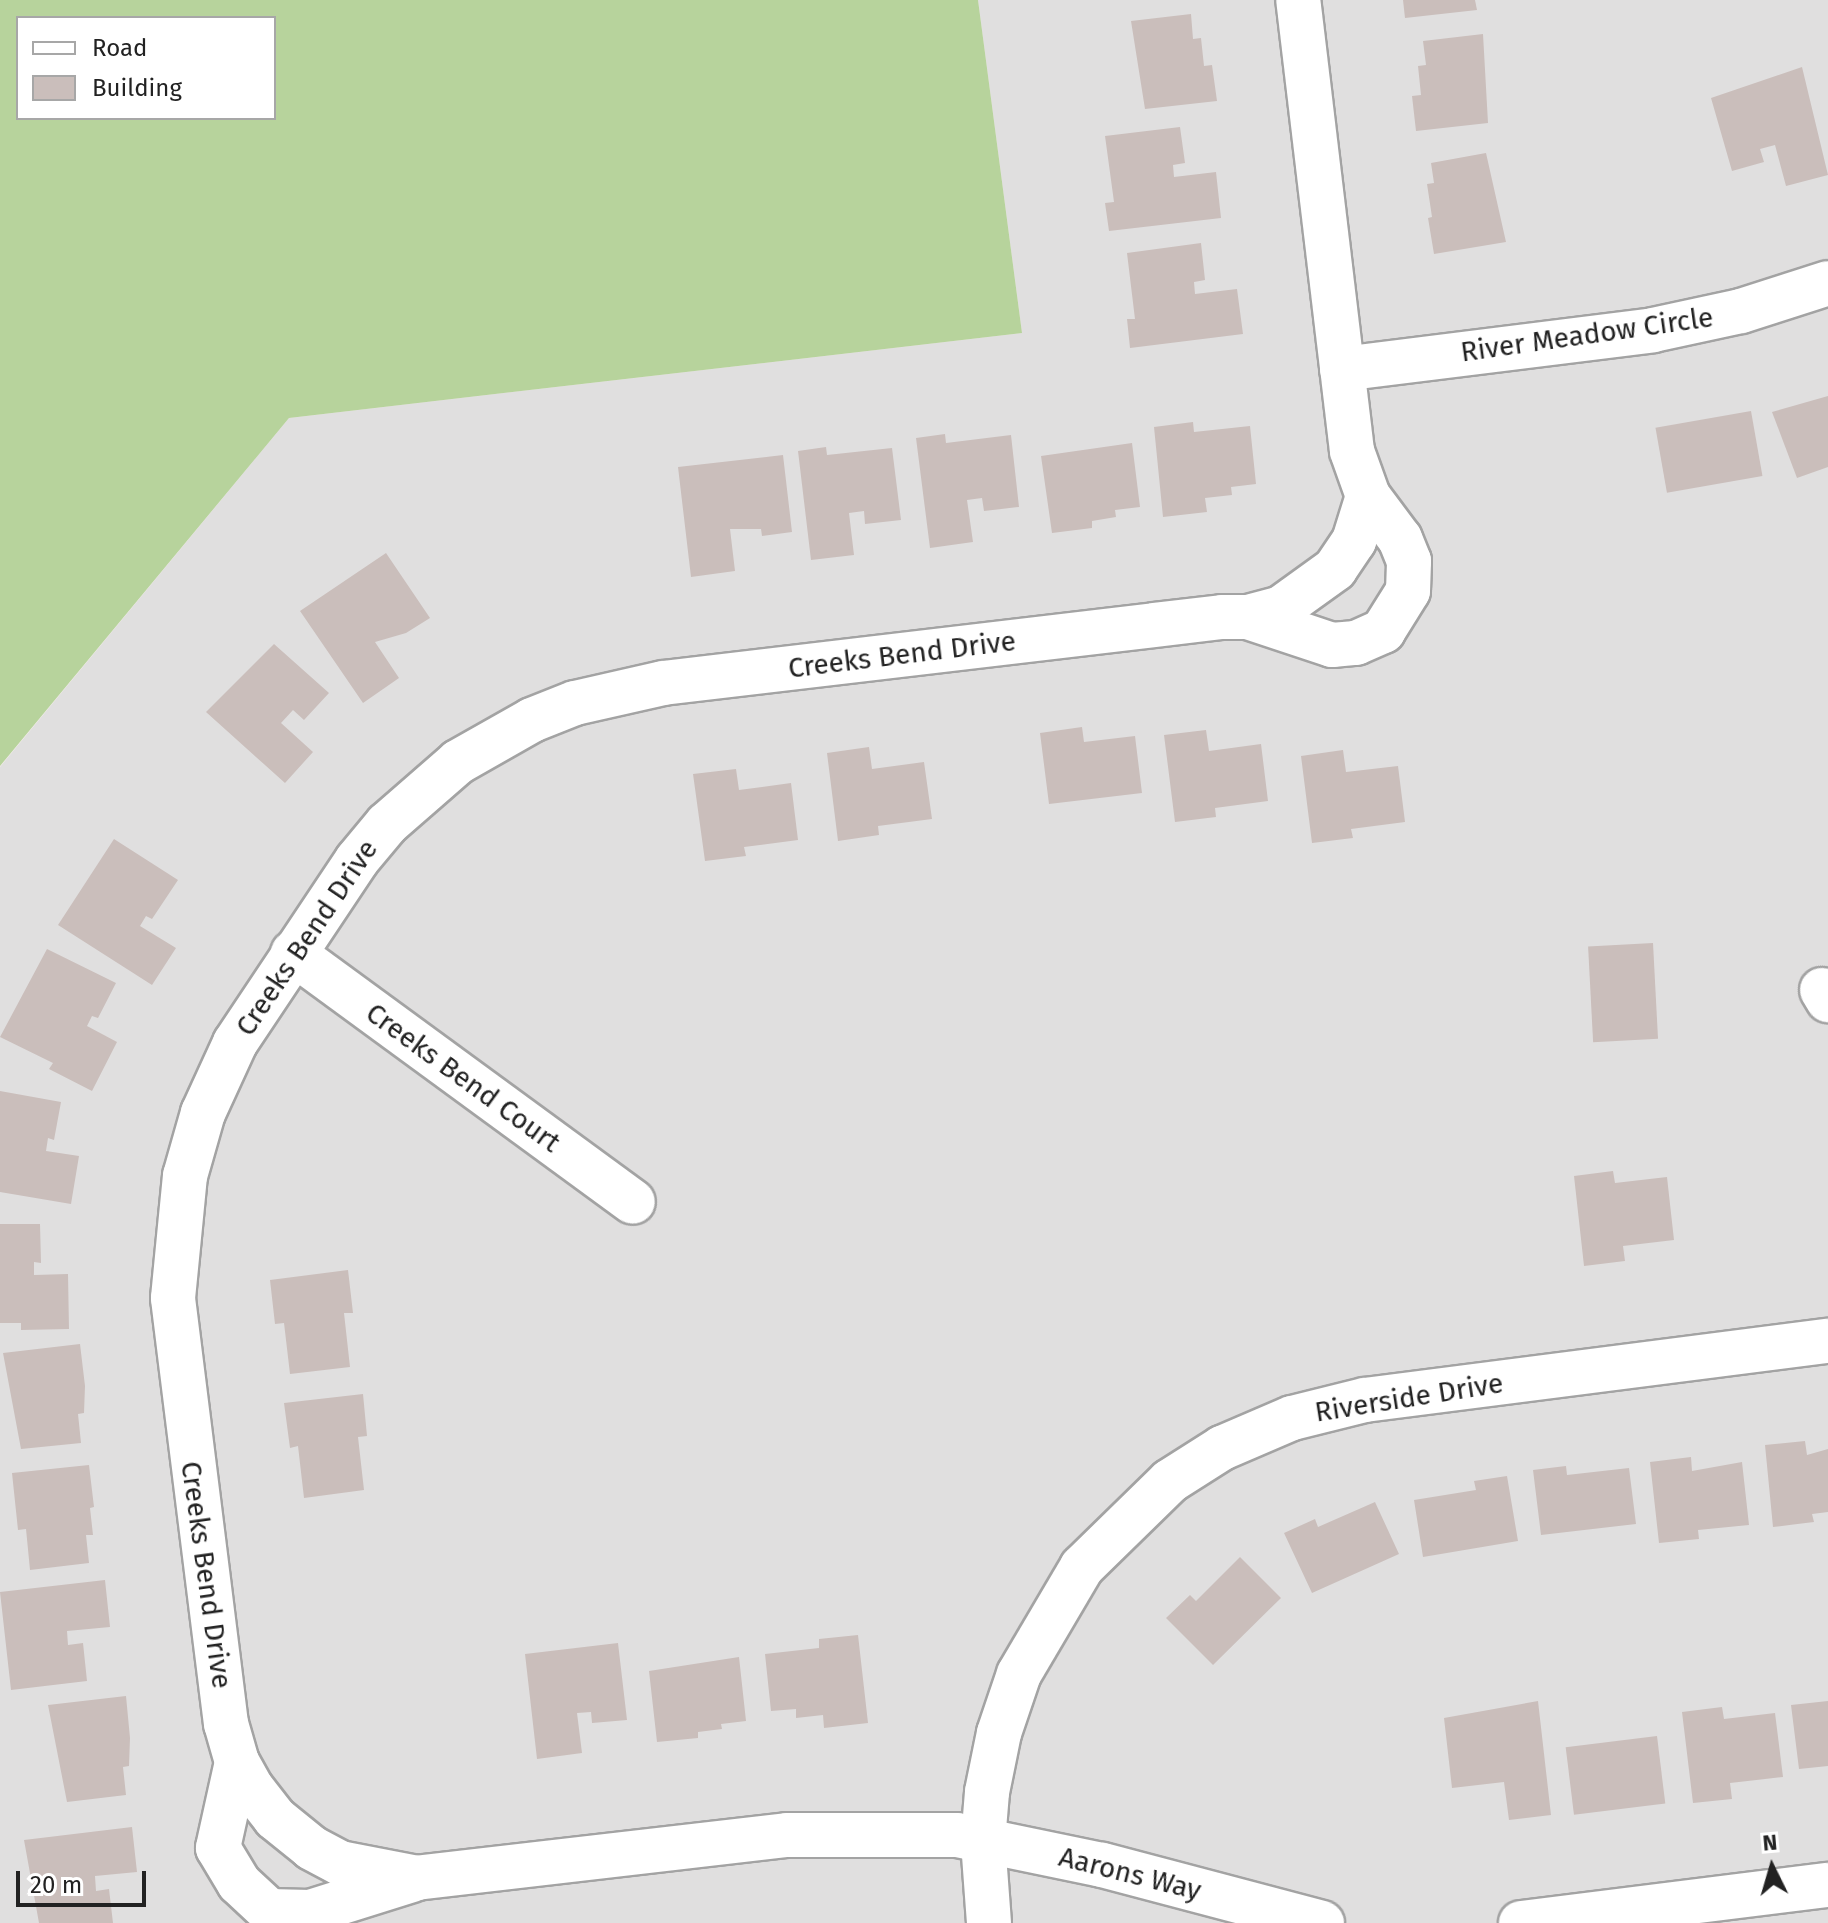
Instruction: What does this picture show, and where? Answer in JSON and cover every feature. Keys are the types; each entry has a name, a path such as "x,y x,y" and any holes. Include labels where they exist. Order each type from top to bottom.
{"street":[{"path":"1248,617 1281,608 1335,569 1354,541 1368,496 1352,451 1298,0"},
{"name":"River Meadow Circle","path":"1342,369 1653,330 1741,311 1828,283"},
{"name":"Creeks Bend Drive","path":"418,1878 340,1863 312,1848 275,1818 237,1762 226,1724 188,1442 173,1298 176,1236 185,1176 203,1113 235,1043 293,953 357,860 421,792 491,741 575,703 663,683 1248,617 1332,645 1356,643 1383,631 1408,591 1409,561 1400,539 1368,496"},
{"name":"Creeks Bend Court","path":"293,953 633,1202"},
{"name":"Riverside Drive","path":"989,1923 983,1841 999,1733 1019,1674 1047,1618 1082,1567 1123,1521 1170,1481 1222,1448 1292,1418 1365,1400 1828,1341"},
{"name":"Creeks Bend Drive","path":"237,1762 218,1848 239,1883 269,1911 310,1912 418,1878 787,1835 913,1833 983,1841"},
{"name":"Aarons Way","path":"983,1841 1102,1865 1322,1923"},
{"path":"1521,1923 1828,1885"}],"shaded area":[{"path":"978,0 1828,0 1828,1923 0,1923 0,767 289,418 1022,333"}],"green space":[{"path":"0,0 978,0 1022,333 289,418 0,766"}],"building":[{"path":"1403,0 1475,0 1477,10 1405,18"},
{"path":"1191,14 1193,39 1201,38 1204,66 1212,65 1217,101 1145,109 1131,21"},
{"path":"1483,34 1488,123 1416,131 1412,96 1421,95 1418,66 1426,65 1423,41"},
{"path":"1802,67 1828,175 1786,186 1775,145 1760,149 1764,162 1732,171 1711,98"},
{"path":"1180,127 1185,163 1173,165 1174,177 1216,172 1221,218 1109,231 1105,203 1114,202 1105,136"},
{"path":"1486,153 1506,242 1434,254 1428,218 1432,217 1427,184 1434,183 1431,163"},
{"path":"1201,243 1205,280 1194,282 1195,294 1237,289 1243,334 1130,348 1127,319 1135,319 1127,253"},
{"path":"1828,396 1828,467 1797,478 1772,412"},
{"path":"1751,411 1762,476 1667,493 1655,428"},
{"path":"1193,422 1194,432 1250,426 1256,484 1231,487 1232,495 1205,498 1207,512 1163,517 1154,427"},
{"path":"945,434 946,443 1011,435 1019,507 984,511 982,498 967,500 973,542 930,548 916,438"},
{"path":"1132,443 1140,507 1115,510 1116,517 1092,521 1092,528 1052,533 1041,456"},
{"path":"826,447 827,455 892,448 901,520 865,524 864,511 849,513 854,555 811,560 798,451"},
{"path":"783,455 792,532 762,536 761,529 730,529 735,571 691,577 678,467"},
{"path":"386,553 430,618 406,633 375,642 399,678 363,703 300,611"},
{"path":"274,644 329,693 304,720 293,710 281,723 313,752 285,783 206,712"},
{"path":"1082,727 1084,742 1135,736 1142,793 1049,804 1040,733"},
{"path":"1206,730 1209,751 1261,744 1268,801 1215,808 1216,817 1175,822 1164,735"},
{"path":"869,747 872,769 924,762 932,819 878,826 879,835 838,841 827,753"},
{"path":"1343,750 1346,772 1398,766 1405,822 1351,829 1353,838 1312,843 1301,756"},
{"path":"736,769 739,790 791,783 798,840 744,847 746,856 705,861 693,774"},
{"path":"114,839 178,880 152,919 146,916 140,926 176,948 152,985 58,925"},
{"path":"1653,943 1658,1039 1593,1042 1588,946"},
{"path":"47,949 116,983 98,1018 92,1016 87,1026 117,1042 92,1091 49,1069 53,1063 0,1037"},
{"path":"0,1091 61,1102 54,1140 48,1138 46,1151 79,1156 71,1204 0,1192"},
{"path":"1613,1171 1615,1183 1667,1177 1674,1240 1623,1246 1625,1261 1584,1266 1574,1176"},
{"path":"0,1224 40,1224 41,1263 34,1262 34,1275 68,1274 69,1329 21,1330 21,1323 0,1323"},
{"path":"348,1270 353,1313 344,1313 350,1367 290,1374 284,1323 275,1324 270,1280"},
{"path":"80,1344 85,1386 84,1413 78,1414 81,1443 21,1449 3,1353"},
{"path":"363,1394 367,1436 358,1437 364,1490 304,1498 298,1446 290,1448 284,1403"},
{"path":"1805,1441 1807,1455 1828,1449 1828,1512 1812,1514 1814,1522 1773,1527 1765,1445"},
{"path":"1691,1457 1692,1471 1742,1462 1749,1525 1698,1530 1699,1539 1659,1543 1650,1462"},
{"path":"89,1465 94,1507 90,1508 93,1535 86,1535 89,1563 30,1570 26,1529 18,1530 12,1473"},
{"path":"1566,1466 1567,1475 1629,1468 1636,1524 1541,1535 1533,1470"},
{"path":"1507,1476 1518,1541 1423,1557 1414,1500 1476,1490 1474,1481"},
{"path":"1375,1502 1399,1554 1312,1593 1284,1533 1315,1519 1318,1527"},
{"path":"1240,1557 1281,1598 1213,1665 1166,1618 1190,1595 1196,1601"},
{"path":"105,1580 110,1627 67,1631 68,1645 83,1643 87,1681 11,1690 0,1592"},
{"path":"858,1635 868,1723 824,1728 823,1715 796,1718 796,1709 771,1711 765,1654 819,1648 819,1639"},
{"path":"618,1643 627,1720 592,1723 591,1712 577,1713 582,1753 537,1759 525,1654"},
{"path":"739,1657 746,1721 721,1724 722,1729 698,1732 698,1738 657,1742 649,1671"},
{"path":"126,1696 130,1738 129,1766 123,1767 126,1795 67,1802 48,1705"},
{"path":"1538,1701 1551,1815 1509,1820 1504,1782 1452,1788 1444,1718"},
{"path":"1828,1701 1828,1766 1799,1769 1791,1705"},
{"path":"1722,1707 1724,1719 1775,1713 1783,1777 1730,1783 1732,1799 1693,1803 1682,1712"},
{"path":"1657,1736 1665,1803 1574,1815 1566,1747"},
{"path":"132,1827 137,1872 95,1876 96,1891 109,1889 113,1923 39,1923 24,1840"}]}
